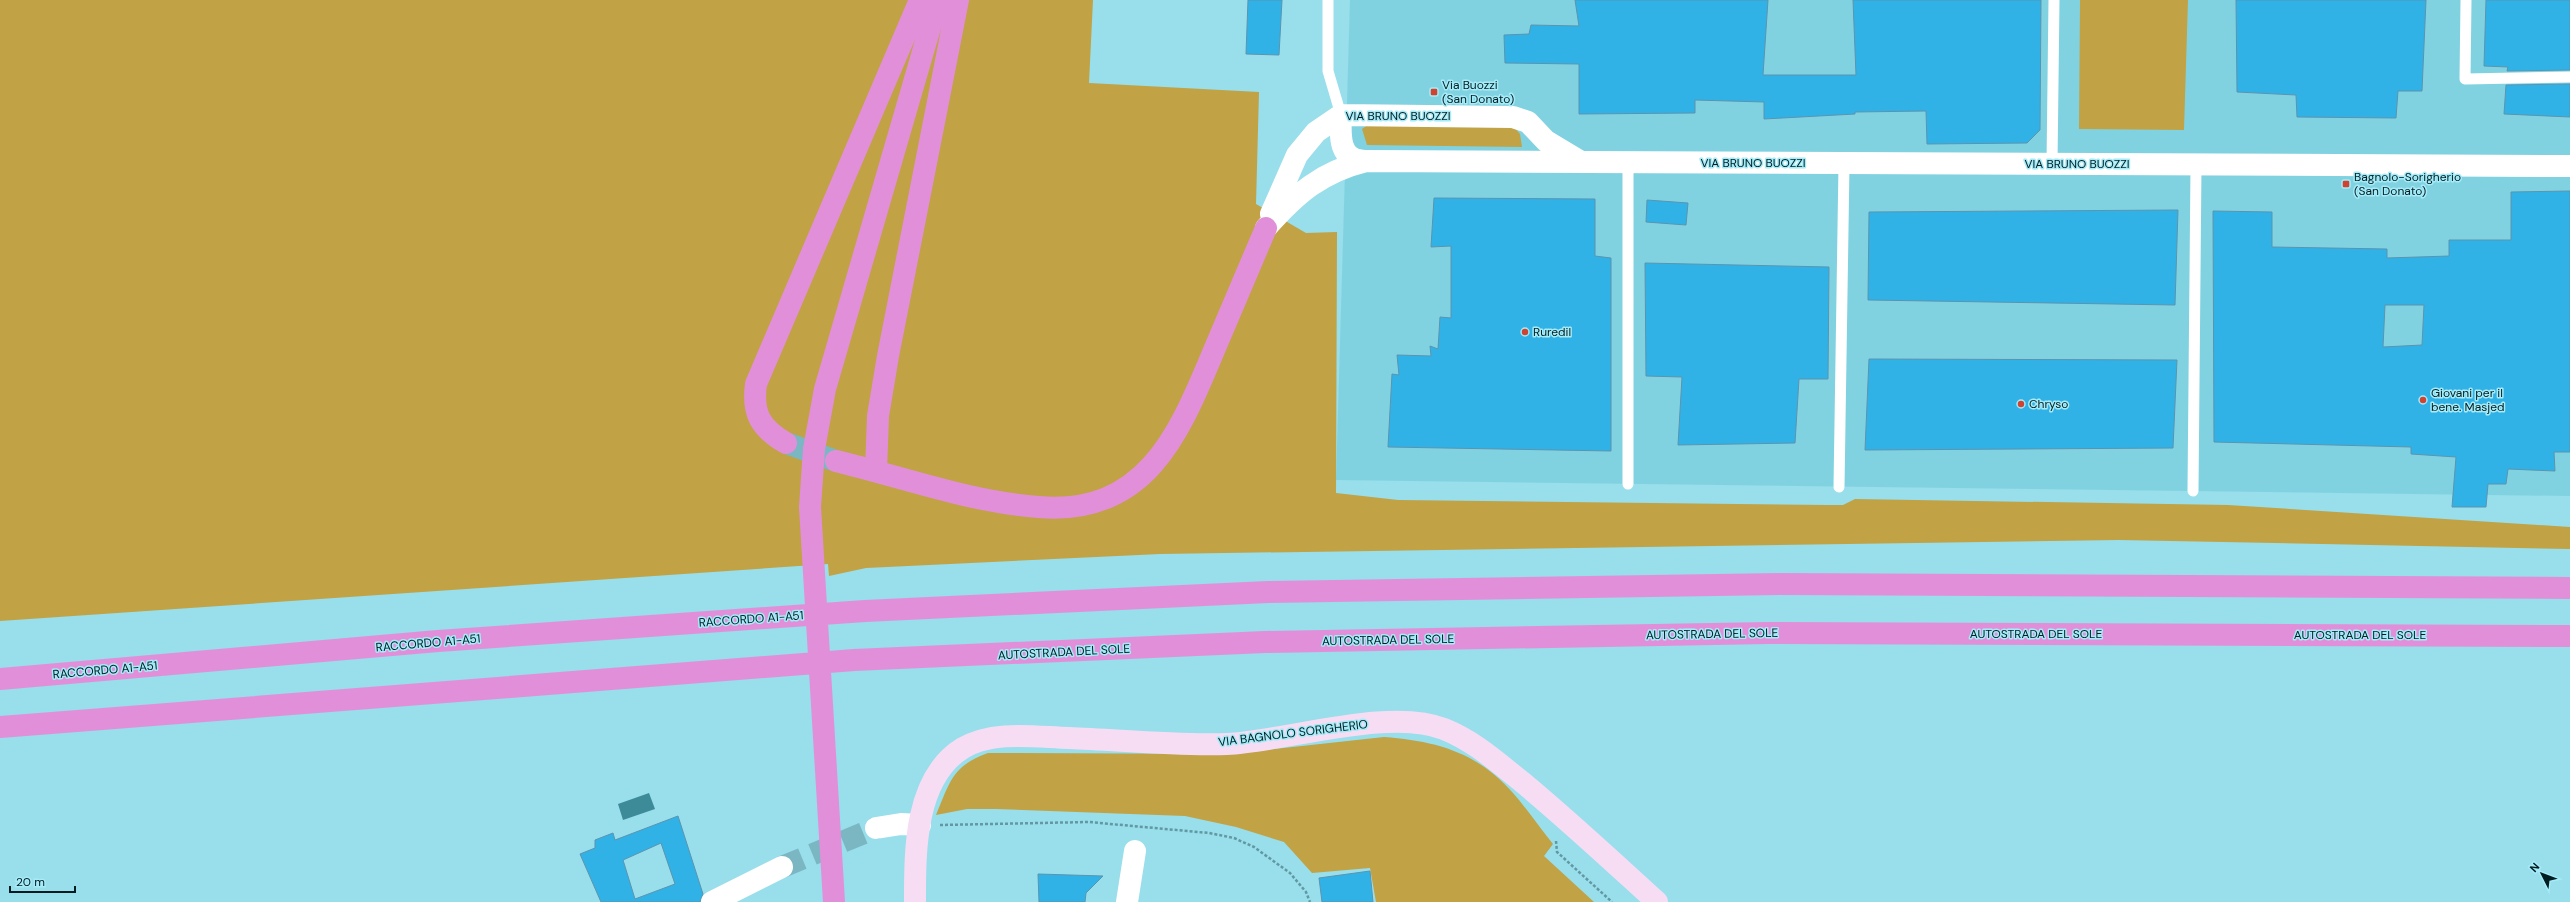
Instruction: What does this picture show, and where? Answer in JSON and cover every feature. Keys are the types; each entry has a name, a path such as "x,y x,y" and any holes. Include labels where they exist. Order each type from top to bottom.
{"highway":[{"path":"786,443 764,428 754,401 756,384 920,0"},
{"path":"834,902 810,507 814,449 826,389 938,0"},
{"path":"876,471 878,416 888,356 958,0"},
{"path":"836,461 977,498 1040,508 1081,505 1108,498 1131,485 1153,467 1178,431 1192,403 1266,228"},
{"name":"RACCORDO A1-A51","path":"0,679 430,642 856,611 1268,592 1780,584 2570,588"},
{"name":"AUTOSTRADA DEL SOLE","path":"0,727 854,660 1265,642 1762,633 2570,636"}],"street":[{"name":"VIA BRUNO BUOZZI","path":"1266,228 1296,155 1316,132 1341,115 1513,117 1528,122 1532,128 1557,148 1583,163"},
{"path":"1341,115 1340,138 1343,148 1352,158 1366,161"},
{"path":"1515,162 1523,160 1534,150 1535,135 1532,128"},
{"name":"VIA BRUNO BUOZZI","path":"1266,228 1294,197 1323,177 1338,169 1366,161 2570,166"},
{"name":"VIA BAGNOLO SORIGHERIO","path":"916,902 915,867 920,825 932,785 940,771 962,749 988,739 1013,737 1228,744 1385,722 1415,722 1442,728 1469,741 1554,808 1657,902"},
{"path":"876,828 901,824 920,825"},
{"path":"1126,902 1135,852"},
{"path":"712,902 782,867"}],"lane":[{"path":"1328,0 1328,71 1341,115"},
{"path":"2052,164 2054,0"},
{"path":"2466,0 2465,79 2570,77"},
{"path":"1628,163 1628,484"},
{"path":"1839,487 1844,164"},
{"path":"2193,491 2196,165"}],"path":[{"path":"1554,808 1557,852 1612,902"}],"shaded area":[{"path":"0,0 1093,0 1089,83 1259,92 1256,204 1306,233 1337,232 1336,493 1398,500 1843,505 1855,499 2228,505 2570,527 2570,549 2119,540 1160,554 866,568 829,576 828,564 0,621"},
{"path":"1350,0 2570,0 2570,496 1336,480"},
{"path":"2080,0 2188,0 2184,130 2079,129"},
{"path":"1369,124 1512,125 1520,134 1522,147 1367,145 1362,129"},
{"path":"1384,737 1421,742 1454,751 1470,758 1499,779 1523,805 1553,844 1544,856 1594,902 1376,902 1370,868 1312,873 1284,842 1236,827 1185,816 996,809 967,809 936,815 949,784 959,770 976,758 988,753 1229,754"},
{"path":"649,793 655,809 623,820 618,804"}],"building":[{"path":"1248,0 1282,0 1279,55 1246,54"},
{"path":"1575,0 1768,0 1763,75 1856,75 1853,0 2041,0 2040,130 2027,143 1927,144 1926,111 1855,112 1855,114 1764,119 1764,102 1695,100 1695,113 1579,114 1579,64 1505,63 1504,35 1529,34 1531,25 1579,26"},
{"path":"2236,0 2426,0 2422,91 2398,91 2396,118 2297,117 2296,95 2237,92"},
{"path":"2486,0 2570,0 2570,70 2507,71 2508,67 2484,66"},
{"path":"2570,84 2570,117 2504,114 2506,85"},
{"path":"2570,191 2570,452 2554,452 2555,471 2508,469 2506,484 2488,484 2486,507 2452,507 2456,457 2411,454 2411,447 2214,442 2213,211 2272,212 2272,247 2387,249 2387,258 2449,256 2449,240 2511,240 2511,192","holes":["2385,305 2424,305 2422,345 2383,347"]},
{"name":"Ruredil","path":"1434,198 1595,199 1595,256 1611,258 1611,451 1388,447 1392,374 1399,375 1397,355 1431,356 1430,346 1438,349 1440,317 1451,318 1451,246 1431,247"},
{"path":"1647,200 1688,203 1686,225 1646,222"},
{"path":"2178,210 2175,305 1868,300 1869,212"},
{"path":"1645,263 1829,267 1828,379 1799,379 1795,443 1678,445 1682,377 1646,376"},
{"name":"Chryso","path":"1869,359 2177,360 2173,448 1865,450"},
{"path":"678,816 703,894 700,902 601,902 580,854 595,848 595,840 613,833 615,840","holes":["661,843 675,884 635,899 623,860"]},
{"path":"1370,871 1373,902 1322,902 1319,878"},
{"path":"1038,874 1103,876 1086,893 1085,902 1039,902"}],"tunnel":[{"path":"786,443 836,461"},
{"path":"782,867 876,828"}],"place":[{"name":"Via Buozzi (San Donato)","path":"1434,92"},
{"name":"Bagnolo-Sorigherio (San Donato)","path":"2346,184"},
{"name":"Ruredil","path":"1525,332"},
{"name":"Giovani per il bene. Masjed","path":"2423,400"},
{"name":"Chryso","path":"2021,404"}]}
